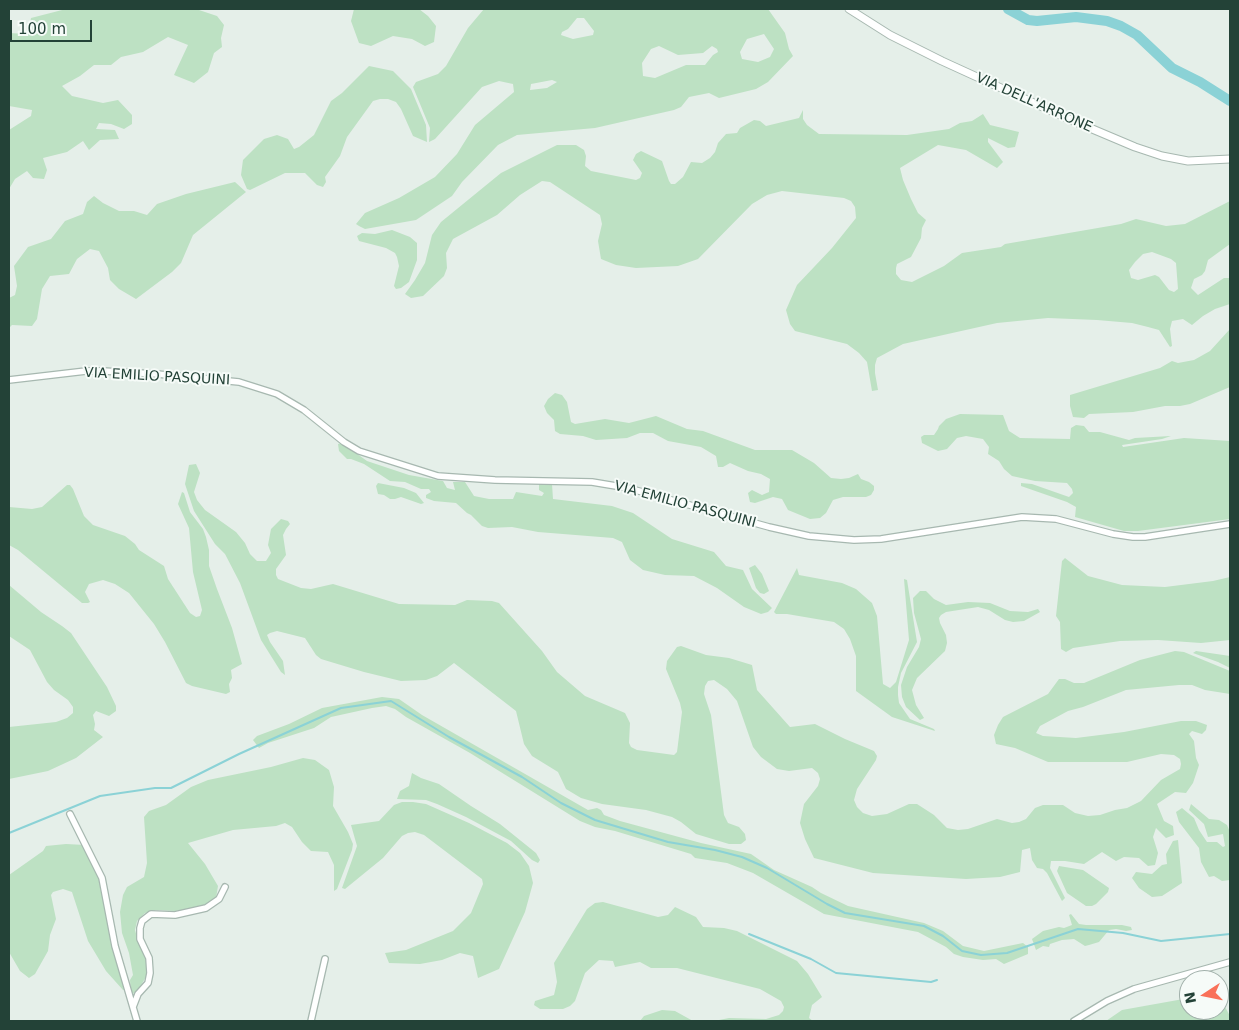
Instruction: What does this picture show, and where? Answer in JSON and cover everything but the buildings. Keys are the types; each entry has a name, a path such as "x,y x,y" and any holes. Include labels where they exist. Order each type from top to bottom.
{"street":[{"name":"VIA DELL'ARRONE","path":"849,9 890,35 942,61 1063,117 1135,147 1162,156 1183,160 1230,159"},
{"name":"VIA EMILIO PASQUINI","path":"9,380 86,371 103,371 239,382 277,394 304,410 344,442 359,451 438,476 495,480 592,482 628,488 769,527 809,536 854,540 881,539 1022,517 1056,519 1113,534 1133,537 1145,537 1230,524"},
{"path":"70,814 102,878 115,946 137,1021"},
{"path":"133,1007 138,994 148,983 150,974 149,958 140,939 142,921 151,914 183,914 206,908 219,899 224,887"},
{"path":"311,1021 325,959"},
{"path":"1074,1021 1107,1001 1134,989 1230,962"}],"green space":[{"path":"66,9 196,9 217,16 224,25 221,38 222,47 214,53 208,72 194,83 174,75 188,45 168,37 143,52 121,57 111,65 94,65 80,76 62,86 72,96 103,103 118,100 132,115 132,124 124,129 111,124 99,123 96,129 115,130 119,139 100,140 89,150 83,141 67,152 43,158 47,170 44,179 33,178 27,171 15,179 9,189 9,130 31,116 32,110 9,106 9,33 28,34 31,18"},
{"path":"354,9 419,9 436,26 434,42 425,46 412,39 393,36 371,46 359,43 351,21"},
{"path":"484,9 768,9 785,33 793,56 768,82 756,89 719,98 709,93 689,97 681,107 674,110 595,128 517,135 498,145 462,182 452,196 416,220 365,229 359,226 356,224 365,213 399,198 435,177 457,154 475,125 514,92 513,84 499,81 482,87 435,139 429,142 430,128 413,87 416,82 438,74 446,66 468,28","holes":["577,18 584,18 594,31 593,35 573,39 561,35 562,32 568,29","764,34 774,49 770,57 758,62 742,59 740,52 747,39","659,46 678,55 703,53 712,46 718,52 705,65 686,65 655,78 643,76 642,63 651,49","552,80 557,82 547,88 530,90 531,84"]},
{"path":"369,66 393,71 411,89 426,125 427,142 413,136 396,102 380,99 373,101 347,137 340,156 325,177 326,182 323,187 317,185 305,173 285,173 250,190 247,189 241,175 243,160 264,139 277,135 288,139 294,149 299,147 314,135 331,101 342,93"},
{"path":"803,110 803,119 807,125 819,134 907,135 949,129 960,123 972,121 983,114 990,125 1019,132 1015,147 1008,148 988,138 988,142 1003,162 997,168 966,150 938,145 900,168 903,180 918,213 926,220 922,228 921,238 911,257 897,264 896,274 901,280 912,282 944,266 962,253 1121,224 1136,219 1166,226 1185,224 1230,201 1230,244 1208,260 1205,271 1194,279 1191,288 1198,295 1224,278 1230,278 1230,304 1215,309 1192,325 1183,319 1172,321 1170,329 1172,346 1170,347 1159,330 1132,323 1048,318 997,323 903,344 877,358 875,373 878,390 872,391 867,362 859,353 847,344 795,331 790,324 786,310 797,285 832,248 856,218 855,207 851,201 844,198 782,191 767,195 752,204 698,259 678,266 636,268 616,265 601,259 598,241 602,224 600,215 550,182 542,181 520,195 497,215 453,239 446,253 447,268 444,276 423,296 411,298 405,294 425,263 432,235 441,222 501,173 557,145 576,145 584,150 586,156 585,166 591,171 636,180 640,178 642,173 633,160 636,154 641,151 662,161 669,181 671,184 675,184 683,177 691,162 702,163 710,158 715,152 718,143 726,134 737,133 740,128 754,120 760,121 766,126 799,118","holes":["1152,252 1171,259 1176,263 1178,289 1174,292 1169,290 1159,277 1155,275 1138,280 1131,278 1129,270 1143,254"]},
{"path":"235,182 246,192 193,235 181,263 136,299 119,289 110,280 108,268 99,251 90,249 77,259 69,274 50,276 42,289 37,319 32,326 12,325 9,328 9,298 15,295 17,286 14,266 28,247 51,239 65,221 83,214 87,202 94,196 119,211 134,211 147,215 157,204 186,194"},
{"path":"392,230 410,237 417,243 417,260 409,282 396,289 394,286 399,266 395,253 386,248 359,241 357,236 362,233 375,234"},
{"path":"1230,329 1230,387 1190,404 1180,406 1165,406 1133,412 1089,414 1084,418 1073,417 1070,395 1160,368 1172,361 1178,363 1194,360 1210,351"},
{"path":"555,393 562,395 567,402 571,422 575,424 605,419 629,423 656,416 687,429 703,431 755,450 792,450 814,463 831,478 849,478 858,474 861,479 874,486 874,490 871,495 866,497 843,497 833,500 826,513 820,518 810,519 788,510 782,499 773,497 755,503 750,502 748,493 752,490 762,495 769,492 770,479 730,463 723,467 718,467 716,456 701,447 668,441 653,433 640,433 627,438 596,440 583,436 560,434 555,431 554,420 547,413 544,406"},
{"path":"960,414 1003,415 1009,431 1020,438 1070,439 1071,428 1076,425 1084,426 1089,432 1100,432 1129,440 1171,436 1122,445 1123,447 1184,438 1230,441 1230,519 1138,531 1124,531 1075,517 1076,507 1021,486 1021,483 1032,484 1069,497 1073,493 1067,483 1035,481 1012,476 999,461 988,454 989,447 983,439 966,436 957,438 947,449 938,451 922,443 921,437 924,435 934,435 946,419"},
{"path":"342,443 367,461 409,475 443,481 447,488 455,490 453,482 465,482 474,496 489,499 513,499 516,492 542,496 544,493 539,490 539,484 552,484 553,499 612,506 633,513 672,539 714,552 726,566 743,570 752,589 772,608 768,612 761,614 744,607 717,588 694,576 665,575 643,570 630,560 622,542 613,538 538,532 512,527 488,528 482,526 456,503 434,501 426,498 426,495 431,492 429,489 421,489 405,482 390,481 364,464 347,459 339,451 338,444"},
{"path":"196,464 200,473 194,492 197,500 205,510 236,532 245,543 250,554 257,561 266,561 271,553 268,545 271,529 281,519 288,521 290,524 283,535 286,555 276,569 278,579 301,588 311,589 333,584 399,604 455,605 467,600 499,603 542,651 557,672 585,696 625,713 630,723 629,743 631,747 637,750 674,755 677,752 682,712 666,669 667,661 677,647 681,646 706,655 729,658 752,665 757,690 790,727 815,724 874,751 877,756 876,760 857,789 854,800 857,807 863,813 872,816 887,814 909,804 917,804 934,815 947,828 958,830 968,829 997,819 1012,823 1019,822 1026,819 1035,808 1043,805 1063,805 1075,813 1088,816 1127,808 1141,801 1161,780 1180,769 1180,759 1174,755 1161,754 1127,762 1048,762 1015,748 996,744 994,735 1003,717 1048,694 1059,679 1065,679 1074,683 1084,683 1140,660 1175,651 1184,652 1230,671 1230,694 1205,690 1192,685 1126,690 1068,711 1040,726 1036,733 1043,736 1076,738 1124,732 1181,721 1196,721 1207,725 1206,730 1202,734 1192,731 1189,734 1194,741 1196,758 1199,765 1193,783 1186,793 1175,792 1157,804 1164,821 1173,826 1174,835 1166,838 1156,828 1153,837 1158,853 1155,865 1148,866 1139,858 1124,857 1116,861 1102,852 1084,864 1051,861 1050,868 1065,898 1062,901 1047,873 1043,869 1037,868 1032,860 1030,848 1022,850 1020,872 1000,877 966,879 873,873 814,858 800,823 804,804 818,786 820,779 818,773 812,768 789,771 777,769 761,757 753,747 737,701 727,689 714,680 708,681 704,694 711,715 724,815 728,823 739,827 745,834 746,840 741,844 729,844 696,834 672,817 646,810 602,804 581,798 566,789 558,772 532,756 524,744 516,711 454,663 437,676 426,680 401,681 321,659 316,655 305,638 277,631 267,635 283,661 285,675 281,672 261,640 240,583 225,554 215,544 194,511 185,484 189,465"},
{"path":"378,483 404,488 416,493 424,503 421,504 401,497 390,499 378,494 376,486"},
{"path":"67,485 70,485 73,489 84,516 93,525 125,536 139,550 164,566 168,579 190,613 196,617 200,616 202,610 193,572 189,528 178,504 182,492 184,493 190,512 203,529 206,537 209,550 209,566 232,628 242,664 231,670 230,692 226,694 186,683 154,624 129,593 115,584 103,580 89,584 85,592 90,602 82,603 18,550 9,545 9,507 32,509 42,507"},
{"path":"1065,558 1088,576 1122,585 1165,587 1230,577 1230,640 1201,643 1158,640 1120,641 1073,648 1066,652 1061,649 1060,622 1056,616 1062,561"},
{"path":"755,565 762,574 769,591 764,594 760,593 756,588 749,568"},
{"path":"797,568 799,575 842,583 856,589 872,603 877,616 883,684 890,688 896,682 909,640 904,579 907,580 917,642 901,673 898,687 899,703 910,719 935,731 892,717 856,691 856,656 844,629 834,622 787,614 776,614 774,612"},
{"path":"9,585 41,612 71,633 107,687 116,706 116,711 109,716 96,711 93,715 94,730 103,737 76,758 48,771 9,779 9,727 56,722 67,718 73,713 73,707 68,700 54,690 47,682 30,650 9,636"},
{"path":"920,591 926,591 934,599 946,605 968,602 990,603 1010,611 1028,612 1038,609 1040,612 1024,621 1013,622 1005,620 989,610 978,607 946,612 941,615 939,618 940,623 946,635 947,643 945,651 917,678 912,690 916,705 924,718 920,720 906,707 902,697 901,685 907,667 919,647 921,639 914,613 913,598"},
{"path":"1196,651 1230,656 1230,668 1193,653"},
{"path":"382,697 399,699 422,715 588,810 597,808 604,815 620,821 701,843 751,854 774,870 848,906 924,923 943,931 963,946 984,951 1023,943 1028,947 1028,954 1004,964 996,959 983,960 963,957 954,954 946,947 918,932 824,914 753,873 727,863 695,858 691,854 615,831 595,827 580,821 470,753 395,709 386,706 331,717 314,728 268,743 259,748 253,740 257,736 289,724 322,708"},
{"path":"303,758 315,760 329,770 334,787 333,806 353,844 337,889 334,891 334,865 328,852 311,851 292,827 285,823 276,826 233,830 188,843 205,864 218,886 216,898 210,903 192,909 175,911 156,910 145,913 137,921 135,930 148,964 147,975 140,987 131,996 130,980 133,975 129,953 122,933 120,912 123,895 127,887 144,877 147,863 144,817 149,811 166,805 191,787 208,780 271,767"},
{"path":"412,773 439,784 500,824 536,853 540,860 538,863 511,841 466,817 426,800 397,799 400,791 409,786"},
{"path":"402,802 426,804 469,823 507,843 520,853 529,866 533,883 525,912 499,969 478,978 473,956 460,953 442,960 420,964 389,963 385,953 406,950 453,931 471,913 483,884 482,879 424,835 415,832 402,836 383,858 345,889 342,888 357,846 351,825 379,821 394,805"},
{"path":"1191,804 1209,819 1219,820 1227,825 1230,832 1230,880 1222,881 1214,876 1209,877 1201,862 1199,848 1179,822 1176,812 1182,808 1194,818 1207,842 1217,842 1223,847 1225,846 1223,834 1208,837 1204,824 1189,810"},
{"path":"1178,840 1182,883 1162,896 1152,897 1139,888 1132,878 1136,872 1152,874 1162,865 1167,864 1166,854 1173,841"},
{"path":"85,845 102,886 126,989 123,990 106,971 88,941 72,892 63,889 53,892 51,895 56,919 50,935 48,951 35,974 29,978 20,971 9,952 9,875 43,851 46,846"},
{"path":"1059,866 1083,870 1109,888 1108,892 1096,904 1086,906 1067,893 1057,871"},
{"path":"603,902 658,917 668,915 675,907 696,917 703,927 737,931 797,961 808,974 822,997 812,1005 809,1018 813,1021 714,1021 729,1018 766,1019 779,1015 784,1007 781,1001 760,989 677,968 651,968 640,962 615,967 613,961 599,960 585,973 575,1001 570,1006 563,1009 540,1009 534,1005 535,1001 554,995 557,982 554,963 587,909 595,903"},
{"path":"1071,914 1079,924 1122,925 1131,927 1132,930 1109,930 1099,942 1085,946 1074,939 1062,940 1050,944 1049,947 1043,946 1036,950 1032,939 1043,931 1072,925 1069,915"},
{"path":"1179,1000 1179,1020 1229,1020 1229,1014 1230,1021 1106,1021 1122,1010"},
{"path":"662,1010 675,1011 693,1021 640,1021 644,1016"}],"waterway":[{"path":"1008,9 1028,20 1037,21 1076,17 1107,21 1121,26 1137,35 1172,68 1200,82 1230,101"},
{"path":"9,833 100,796 155,788 171,788 239,754 341,708 391,701 449,737 522,777 561,803 595,820 668,842 742,857 767,868 845,913 924,926 943,936 962,951 981,955 1007,953 1078,929 1123,933 1161,941 1230,934"},
{"path":"749,934 811,959 836,973 931,982 937,980"}]}
